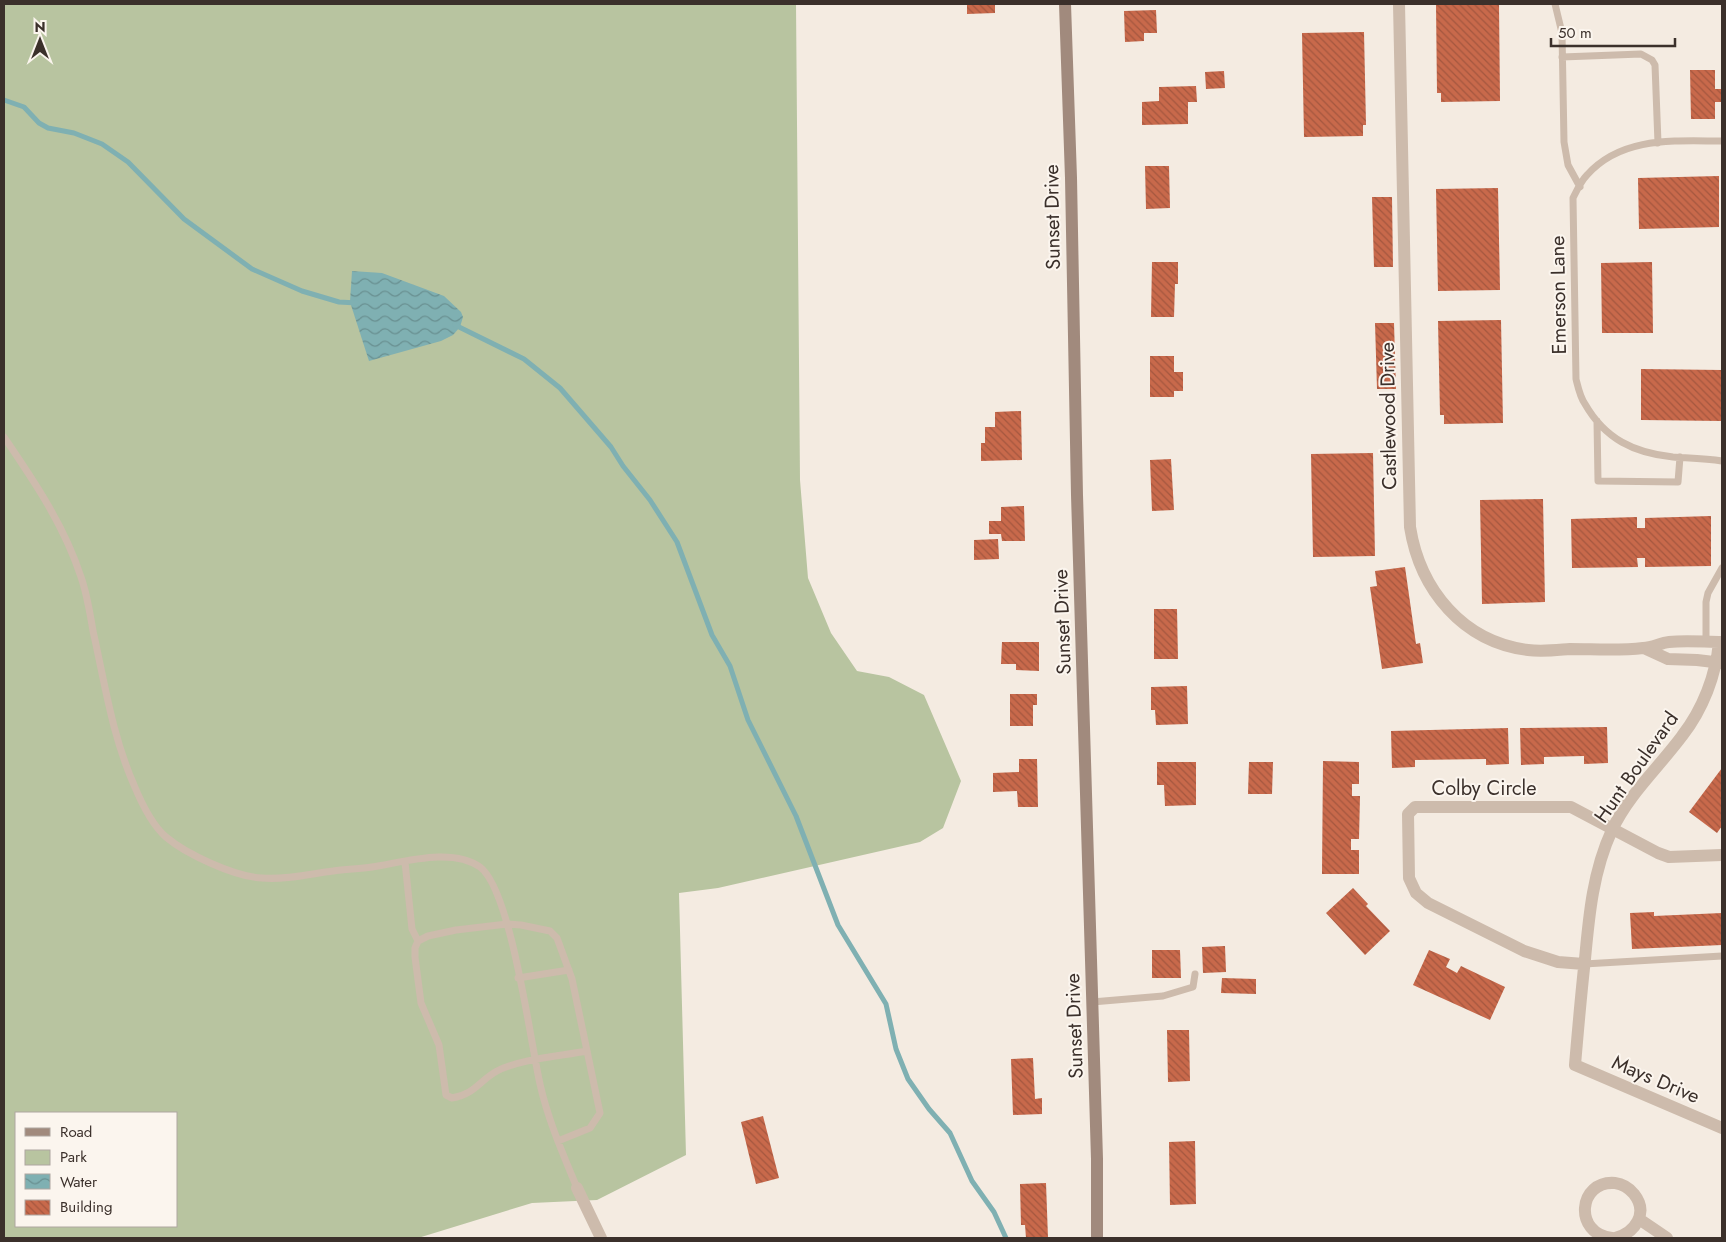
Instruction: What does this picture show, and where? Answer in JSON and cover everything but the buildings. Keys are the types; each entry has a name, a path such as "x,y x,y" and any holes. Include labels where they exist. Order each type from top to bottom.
{"street":[{"name":"Sunset Drive","path":"1065,4 1097,1159 1097,1238"},
{"name":"Castlewood Drive","path":"1399,4 1410,520 1412,544 1420,567 1444,605 1459,621 1501,643 1529,650 1644,648 1668,642 1716,642"},
{"name":"Hunt Boulevard","path":"1575,1065 1584,964 1593,891 1599,862 1613,829 1632,798 1683,735 1697,714 1720,663 1716,642"},
{"name":"Castlewood Drive","path":"1644,648 1668,659 1720,663"},
{"name":"Colby Circle","path":"1584,964 1558,962 1524,951 1428,903 1416,893 1409,878 1408,814 1414,807 1571,806 1669,858 1722,855"},
{"name":"Mays Drive","path":"1575,1065 1722,1128"},
{"path":"1610,1183 1621,1184 1630,1189 1637,1198 1640,1208 1639,1219 1634,1229 1625,1236 1604,1237 1594,1232 1587,1223 1584,1213 1586,1202 1591,1192 1599,1186 1610,1183"},
{"path":"577,1188 601,1238"},
{"path":"1639,1219 1667,1238"}],"lane":[{"path":"1554,4 1562,33 1564,142 1568,165 1580,186"},
{"path":"1562,57 1641,54 1652,60 1655,65 1658,143"},
{"name":"Emerson Lane","path":"1722,141 1658,143 1628,147 1603,159 1586,176 1573,198 1576,379 1584,404 1604,429 1626,446 1644,453 1722,461"},
{"path":"1597,420 1598,481 1678,482 1680,457"},
{"path":"4,437 49,505 68,543 82,578 112,723 129,774 143,806 165,836 196,856 232,871 261,878 300,876 430,858 468,860 483,870 492,881 507,924 540,1086 558,1142 577,1188"},
{"path":"1716,642 1706,602 1708,593 1722,568"},
{"path":"405,862 412,929 418,941"},
{"path":"558,1142 590,1128 600,1113 587,1051 569,970 557,938 550,932 521,925 507,924 440,933 418,941 415,948 415,957 421,1003 439,1045 446,1095 452,1098 471,1093 496,1071 511,1066 587,1051"},
{"path":"1584,964 1722,956"},
{"path":"518,978 569,970"},
{"path":"1092,1002 1163,996 1193,987 1195,974"}],"green space":[{"path":"4,4 796,4 800,480 808,578 831,633 857,671 889,677 924,695 961,781 943,828 920,842 718,888 679,893 686,1155 597,1200 532,1203 418,1238 4,1238"}],"water":[{"path":"352,271 382,273 444,296 461,312 463,317 460,327 453,335 441,341 369,361 350,302"}],"waterway":[{"path":"4,100 24,107 39,123 48,128 74,133 102,144 128,162 184,219 252,269 302,291 339,302 357,303"},
{"path":"455,325 524,359 560,388 611,447 623,466 650,500 677,542 712,635 730,666 748,720 796,816 838,925 886,1004 896,1049 908,1079 929,1109 950,1133 972,1181 994,1212 1006,1238"}]}
